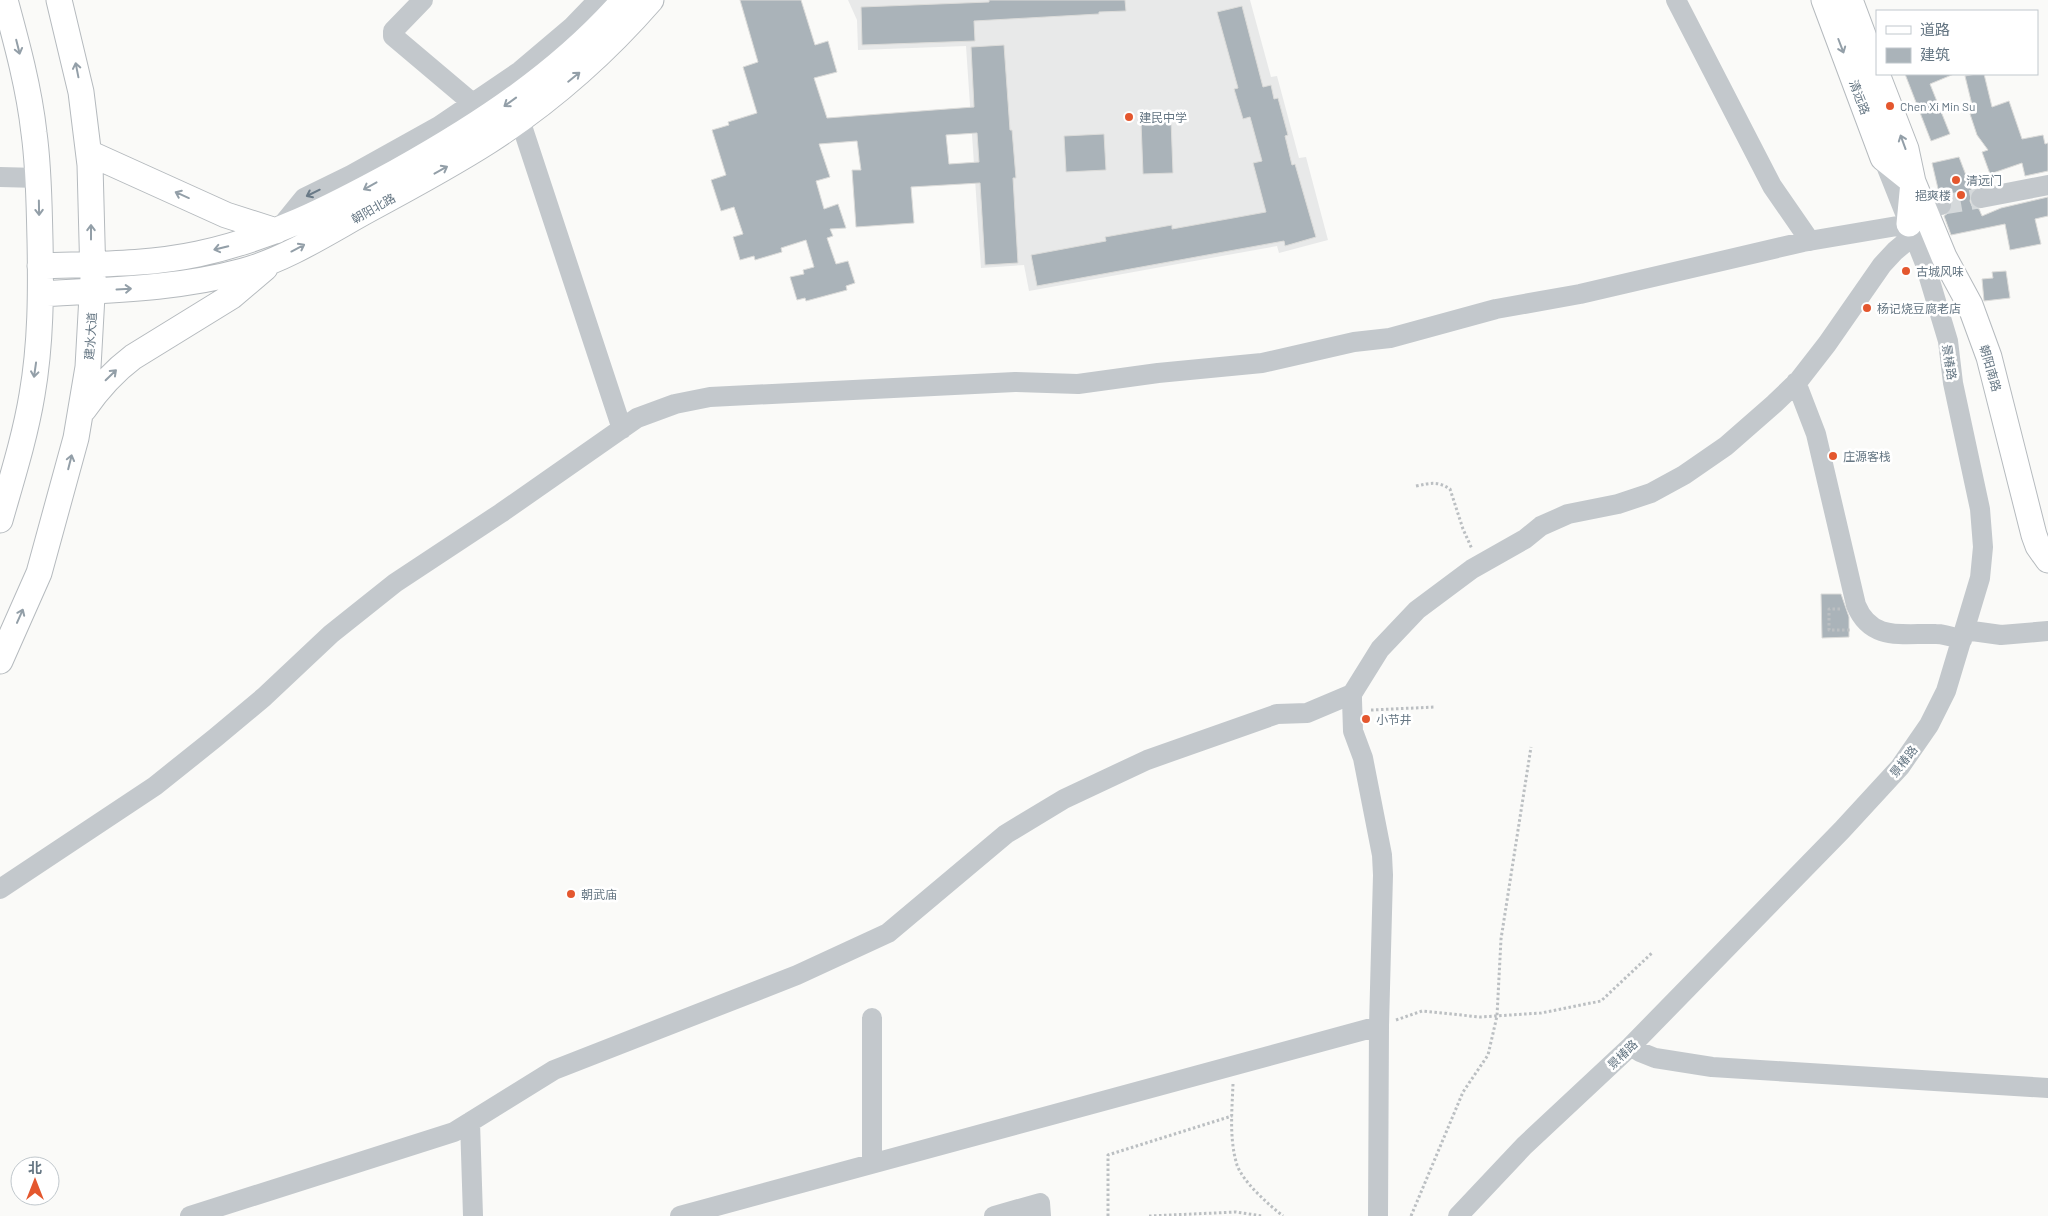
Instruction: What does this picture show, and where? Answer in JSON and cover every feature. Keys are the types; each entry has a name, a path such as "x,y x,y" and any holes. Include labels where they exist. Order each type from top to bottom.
{"main road":[{"path":"0,520 18,460 32,394 38,345 41,294 38,178 28,92 24,68 5,0"},
{"name":"建水大道","path":"0,661 39,572 68,474 81,414 88,367 93,291 88,153 79,83 59,0"},
{"name":"朝阳北路","path":"40,266 164,260 181,257 231,246 276,231 332,207 443,146 481,110 513,100 565,58 624,0"},
{"name":"朝阳北路","path":"41,294 182,284 222,276 274,261 453,163 520,120 578,74 608,46 651,0"},
{"name":"清远路","path":"1824,0 1883,158"},
{"name":"清远路","path":"1850,0 1876,70"},
{"name":"清远路","path":"1878,75 1906,149 1922,218"},
{"path":"88,153 226,215 276,231"},
{"path":"1883,158 1913,182"},
{"name":"朝阳南路","path":"1922,218 1970,305 1989,357 2034,536 2038,546 2048,560"},
{"path":"81,414 105,381 118,368 232,296 274,261"}],"street":[{"path":"414,3 393,31 393,36 481,110 572,27 598,0"},
{"path":"1676,0 1772,186 1810,241"},
{"path":"520,120 622,429"},
{"name":"景椿路","path":"1458,1216 1524,1146 1631,1046 1842,830 1900,767 1929,725 1946,691 1980,578 1983,547 1980,509 1954,383 1948,342 1929,278 1922,218 1883,158"},
{"path":"0,177 38,178"},
{"path":"1981,198 2048,185"},
{"path":"0,889 155,786 243,714 331,634 395,583 637,418 656,410 710,397 1014,382 1078,384 1158,373 1262,363 1354,342 1390,338 1496,309 1580,294 1810,241 1922,218"},
{"path":"1378,1216 1382,855 1363,758 1353,732 1352,694 1380,649 1417,610 1454,582 1559,518 1618,504 1651,493 1684,476 1749,427 1796,382 1823,350 1882,266 1922,218"},
{"path":"1796,382 1816,434 1856,605 1860,615 1869,626 1882,632 1904,634 2001,635 2048,631"},
{"path":"190,1216 454,1132 554,1070 797,975 888,933 1006,834 1064,799 1147,760 1276,714 1307,713 1352,694"},
{"path":"872,1018 872,1164"},
{"path":"680,1216 1379,1026"},
{"path":"1631,1046 1655,1058 1712,1067 2048,1088"},
{"path":"470,1122 474,1216"},
{"path":"994,1216 1040,1203 1041,1216"}],"path":[{"path":"1416,486 1435,482 1450,489 1469,545 1483,563"},
{"path":"1844,609 1829,609 1829,630 1854,630"},
{"path":"1365,710 1435,707"},
{"path":"1411,1216 1463,1092 1488,1055 1497,1016 1501,939 1530,748"},
{"path":"1379,1026 1422,1011 1480,1017 1541,1013 1601,1001 1653,952"},
{"path":"1233,1065 1231,1130 1238,1166 1263,1201 1283,1216"},
{"path":"1108,1216 1108,1155 1232,1116"},
{"path":"1149,1216 1236,1212 1262,1216"}],"shaded area":[{"name":"建民中学","path":"848,0 1250,0 1271,77 1277,76 1299,158 1306,157 1328,240 1279,253 1277,246 1029,291 1024,265 981,268 966,46 858,50 857,20"}],"building":[{"path":"740,0 801,0 815,45 828,41 837,72 814,78 827,118 974,107 971,47 1004,45 1010,130 1012,130 1016,178 1013,178 1018,263 985,265 980,183 911,187 914,223 856,227 852,170 861,170 857,141 819,144 830,177 816,181 824,209 838,204 846,228 830,229 833,236 827,238 836,264 848,261 855,283 846,286 847,290 806,301 805,298 797,300 790,277 804,274 803,270 814,267 806,240 781,248 782,252 755,260 754,256 740,260 733,237 743,234 734,207 721,211 711,180 726,175 712,130 729,125 728,122 757,113 743,67 758,62","holes":["977,133 979,162 949,164 946,135"]},
{"path":"989,0 1125,0 1126,11 974,21 975,41 862,45 861,7 989,2"},
{"path":"1242,6 1263,87 1271,85 1274,99 1278,98 1288,135 1285,136 1292,165 1295,164 1316,237 1285,246 1284,241 1037,286 1031,255 1106,241 1105,237 1172,225 1172,229 1266,212 1253,163 1262,161 1250,117 1243,119 1234,89 1238,88 1217,12"},
{"path":"1905,75 1952,75 1930,84 1950,134 1931,141"},
{"path":"1984,75 1992,107 2009,101 2022,139 2043,135 2045,144 2048,143 2048,171 2025,176 2022,163 1990,174 1982,152 1988,150 1977,135 1970,114 1974,113 1965,76"},
{"path":"1171,120 1173,173 1143,174 1141,122"},
{"path":"1104,134 1106,170 1066,172 1064,136"},
{"path":"1959,157 1972,191 1970,201 1972,206 1979,209 1982,216 2001,208 2048,197 2048,216 2035,219 2041,244 2010,250 2005,224 1951,235 1944,216 1952,210 1953,202 1946,194 1939,193 1932,163"},
{"path":"2006,271 2010,298 1984,301 1982,279 1993,278 1992,272"},
{"path":"1821,594 1841,594 1849,617 1849,637 1822,638"}],"tunnel":[{"path":"1941,205 1981,198"}],"place":[{"name":"Chen Xi Min Su","path":"1890,106"},
{"name":"建民中学","path":"1129,117"},
{"name":"清远门","path":"1956,180"},
{"name":"挹爽楼","path":"1961,195"},
{"name":"古城风味","path":"1906,271"},
{"name":"杨记烧豆腐老店","path":"1867,308"},
{"name":"庄源客栈","path":"1833,456"},
{"name":"小节井","path":"1366,719"},
{"name":"朝武庙","path":"571,894"}]}
